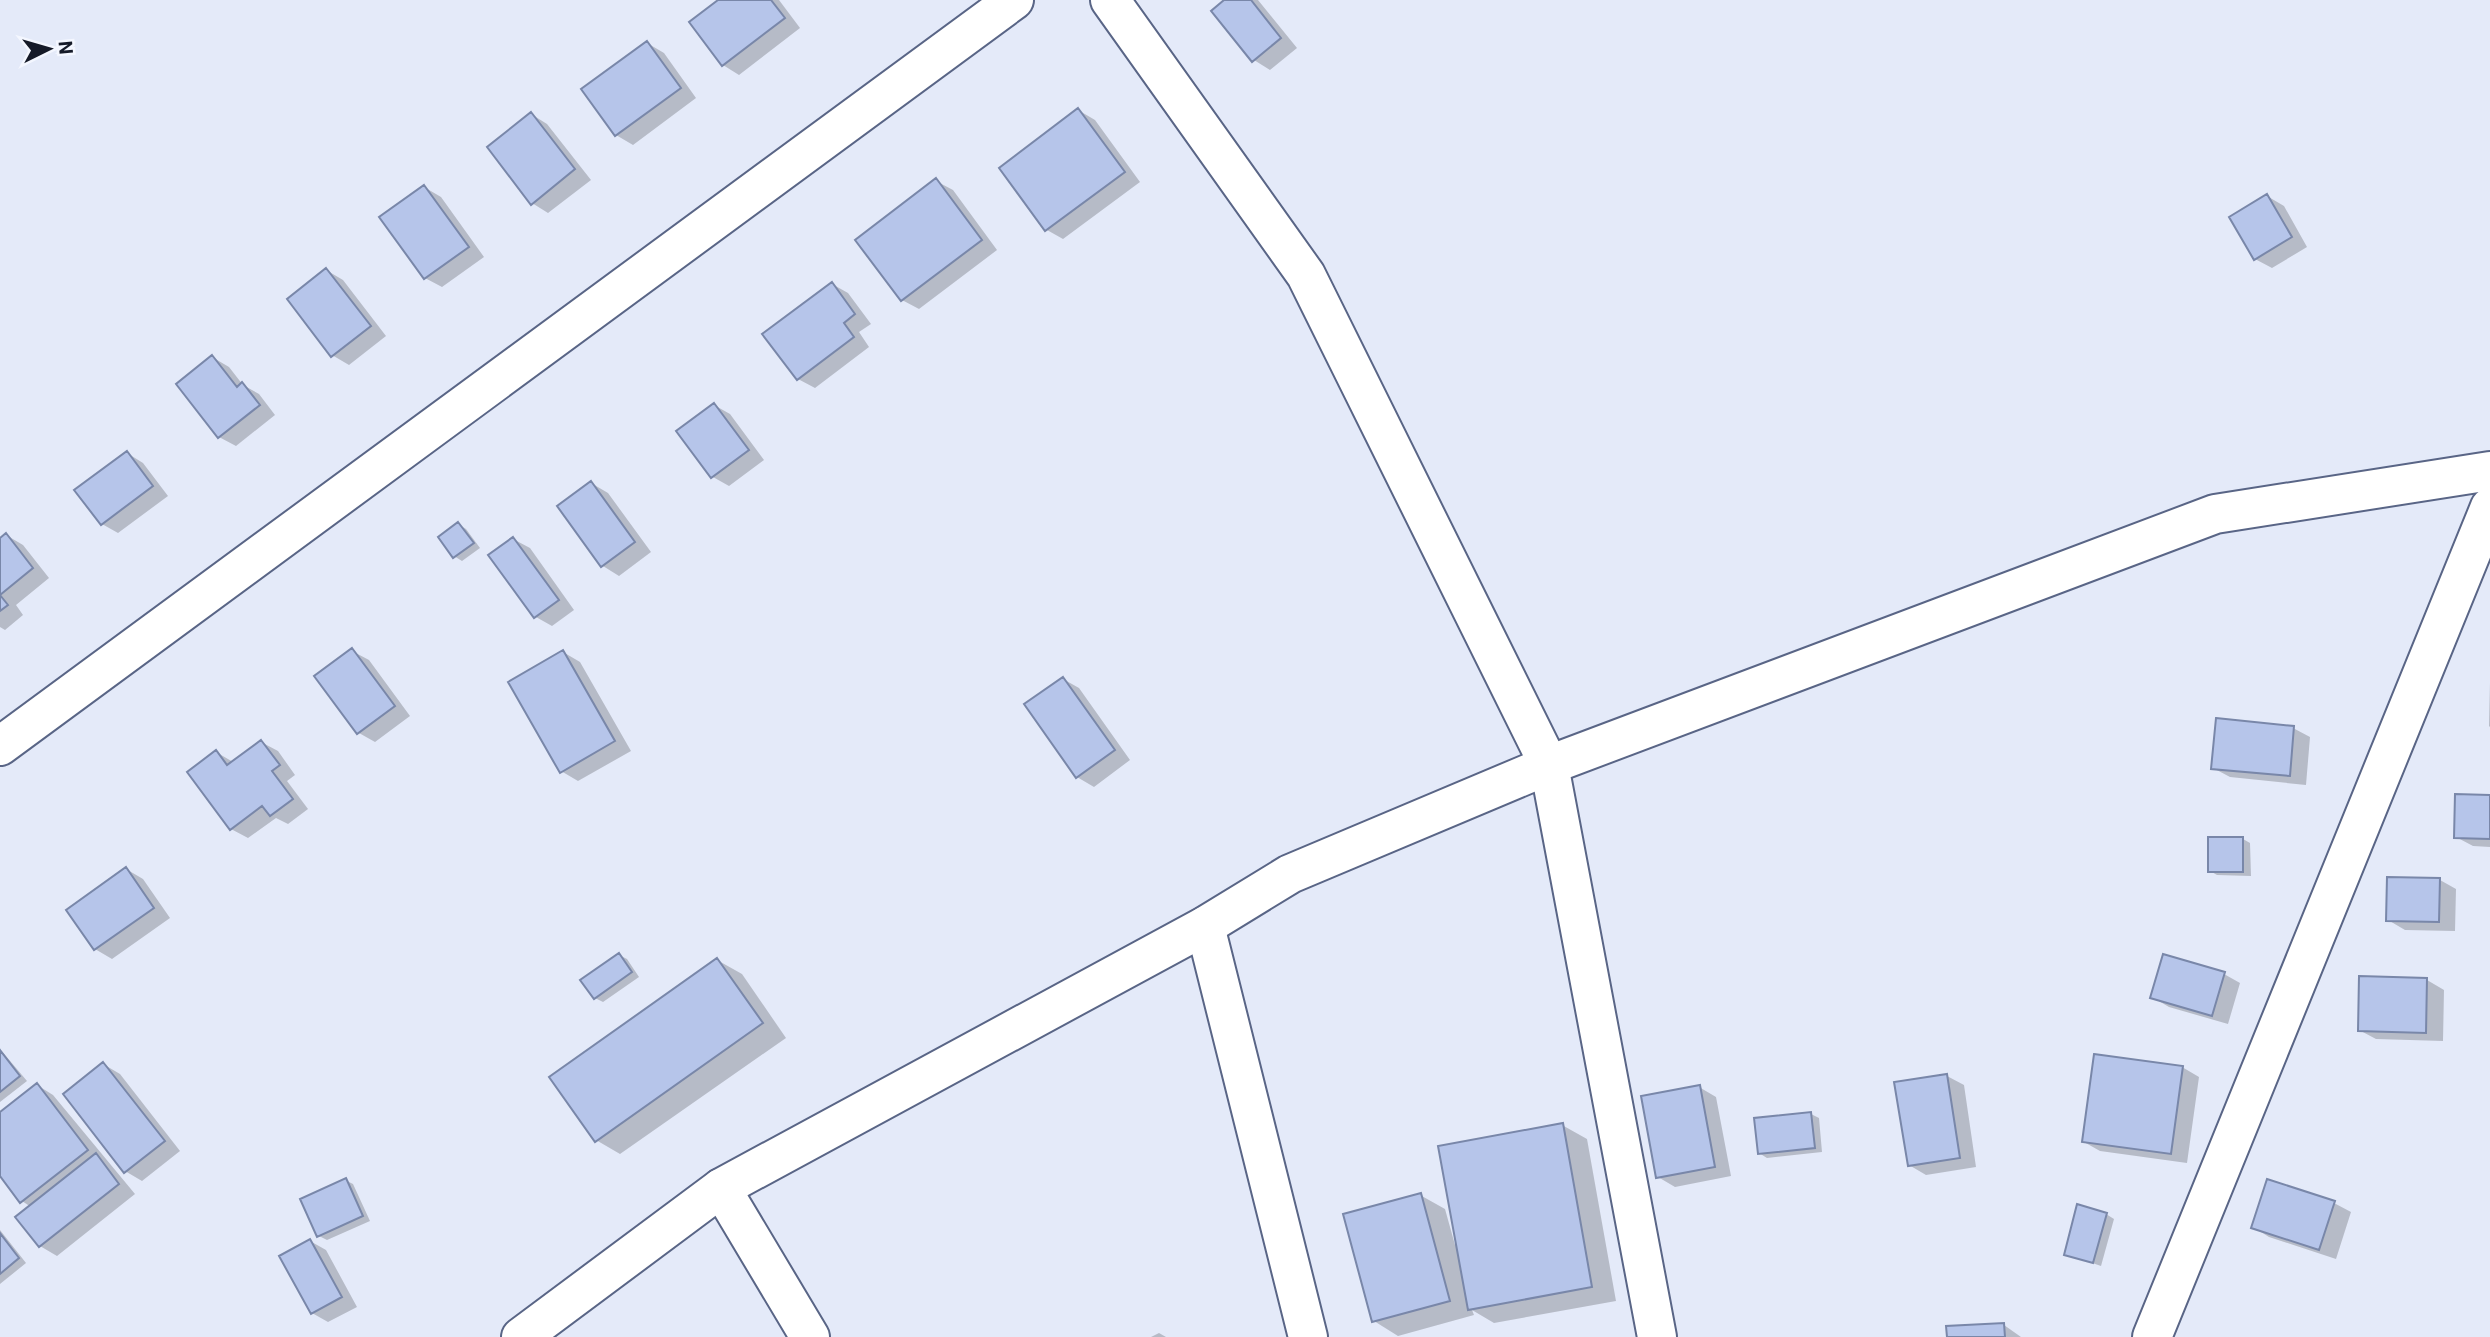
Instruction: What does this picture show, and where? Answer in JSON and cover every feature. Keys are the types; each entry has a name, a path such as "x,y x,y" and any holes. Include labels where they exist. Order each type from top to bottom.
{"street":[{"path":"0,746 1014,0"},
{"path":"1110,0 1306,275 1549,765 1657,1337"},
{"path":"521,1337 721,1188 1205,926 1290,874 1549,765 2215,514 2490,471"},
{"path":"2152,1337 2490,507"},
{"path":"1205,926 1308,1337"},
{"path":"721,1188 810,1337"}],"building":[{"path":"718,0 771,0 785,18 722,66 689,22"},
{"path":"1224,0 1251,0 1281,38 1252,62 1211,11"},
{"path":"647,41 681,88 615,136 581,89"},
{"path":"1078,108 1125,172 1045,231 999,168"},
{"path":"531,112 575,169 531,205 487,147"},
{"path":"936,178 982,240 901,301 855,240"},
{"path":"424,185 469,247 424,279 379,217"},
{"path":"2267,194 2292,237 2254,260 2229,217"},
{"path":"326,268 371,326 331,357 287,299"},
{"path":"832,282 855,314 844,323 854,337 797,380 762,334"},
{"path":"212,355 237,387 242,382 260,405 218,438 176,384"},
{"path":"714,403 749,450 711,478 676,431"},
{"path":"127,451 153,486 101,525 74,490"},
{"path":"591,481 635,542 601,567 557,506"},
{"path":"458,522 474,543 453,558 438,537"},
{"path":"6,533 33,568 0,595 0,538"},
{"path":"513,537 559,600 534,618 488,555"},
{"path":"0,595 8,605 0,611"},
{"path":"352,648 395,706 357,734 314,676"},
{"path":"563,650 615,741 560,773 508,682"},
{"path":"1063,677 1115,750 1076,778 1024,704"},
{"path":"2216,718 2294,726 2290,776 2211,769"},
{"path":"261,740 280,765 272,771 293,799 270,816 262,806 230,830 187,772 216,750 227,765"},
{"path":"2455,794 2490,795 2490,839 2454,838"},
{"path":"2208,837 2243,837 2243,872 2208,872"},
{"path":"126,867 154,908 94,950 66,910"},
{"path":"2387,877 2440,878 2439,922 2386,921"},
{"path":"619,953 632,972 594,999 580,980"},
{"path":"2163,954 2225,972 2212,1016 2150,998"},
{"path":"717,958 763,1023 595,1142 549,1077"},
{"path":"2359,976 2427,978 2426,1033 2358,1031"},
{"path":"0,1050 20,1076 0,1092"},
{"path":"2094,1054 2183,1066 2171,1154 2082,1142"},
{"path":"103,1062 165,1141 124,1173 63,1094"},
{"path":"1947,1074 1960,1158 1908,1166 1894,1082"},
{"path":"37,1083 88,1150 20,1203 0,1176 0,1112"},
{"path":"1700,1085 1715,1167 1656,1178 1641,1096"},
{"path":"1811,1112 1815,1148 1758,1154 1754,1118"},
{"path":"1563,1123 1592,1287 1468,1310 1438,1146"},
{"path":"96,1153 119,1184 39,1247 15,1217"},
{"path":"346,1178 363,1216 317,1237 300,1199"},
{"path":"2267,1179 2335,1201 2319,1250 2251,1228"},
{"path":"1421,1193 1450,1301 1372,1322 1343,1214"},
{"path":"2077,1204 2107,1213 2093,1263 2064,1255"},
{"path":"0,1233 19,1258 0,1274"},
{"path":"310,1239 342,1297 311,1314 279,1256"},
{"path":"2004,1323 2005,1337 1947,1337 1946,1326"}]}
